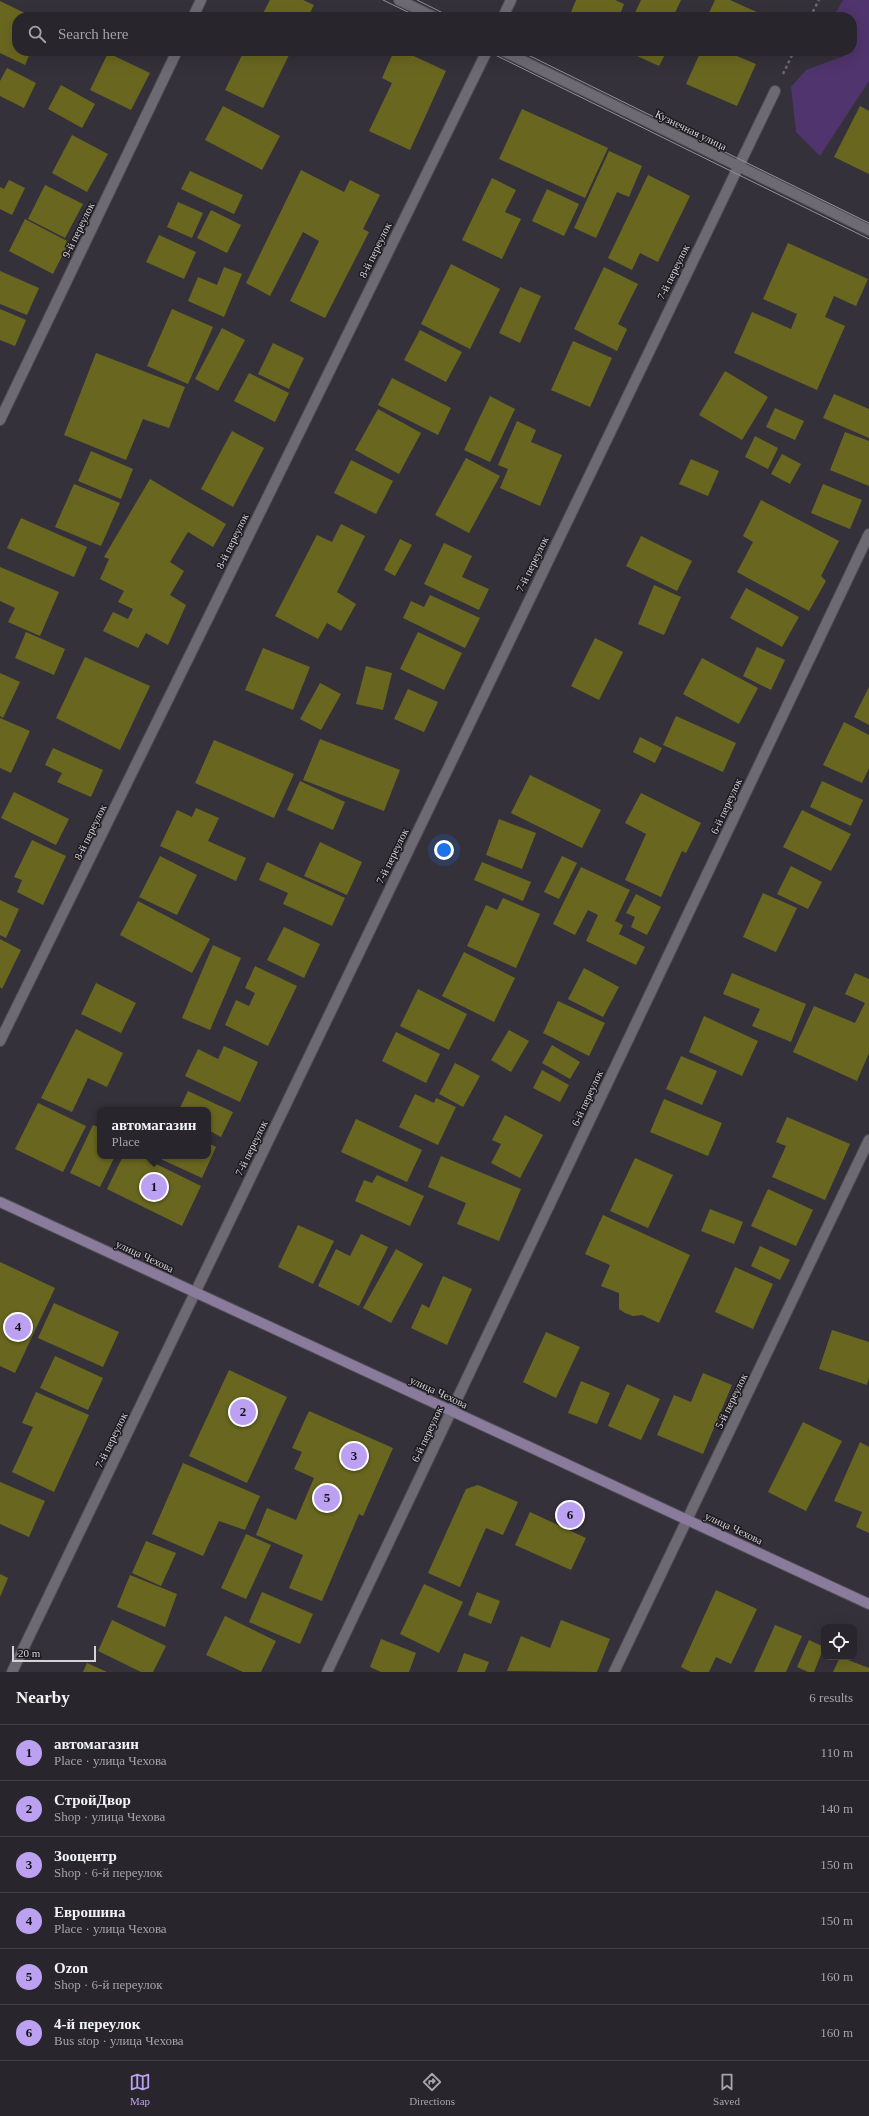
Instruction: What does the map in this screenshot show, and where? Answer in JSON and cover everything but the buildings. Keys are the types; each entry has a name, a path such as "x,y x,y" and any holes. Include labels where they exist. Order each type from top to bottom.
{"main road":[{"name":"улица Чехова","path":"0,1202 869,1604"}],"street":[{"path":"195,12 201,0"},
{"path":"399,0 424,12"},
{"path":"505,12 511,0"},
{"name":"9-й переулок","path":"0,420 175,56"},
{"name":"8-й переулок","path":"0,1041 484,56"},
{"name":"Кузнечная улица","path":"513,56 869,230"},
{"name":"7-й переулок","path":"12,1672 774,90"},
{"name":"6-й переулок","path":"327,1672 869,534"},
{"name":"5-й переулок","path":"614,1672 869,1140"}],"path":[{"path":"813,12 819,0"},
{"path":"774,90 791,56"}],"shaded area":[{"path":"843,0 869,0 869,81 820,156 796,132 791,87 806,70 844,56 857,56 857,12 836,12"}],"tram line":[{"path":"383,0 408,12"},
{"path":"417,0 441,12"},
{"path":"497,56 869,239"},
{"path":"530,56 869,223"}],"place":[{"name":"автомагазин","path":"154,1187"},
{"name":"Еврошина","path":"18,1327"},
{"name":"СтройДвор","path":"243,1412"},
{"name":"Зооцентр","path":"354,1456"},
{"name":"Ozon","path":"327,1498"},
{"name":"4-й переулок","path":"570,1515"}]}
